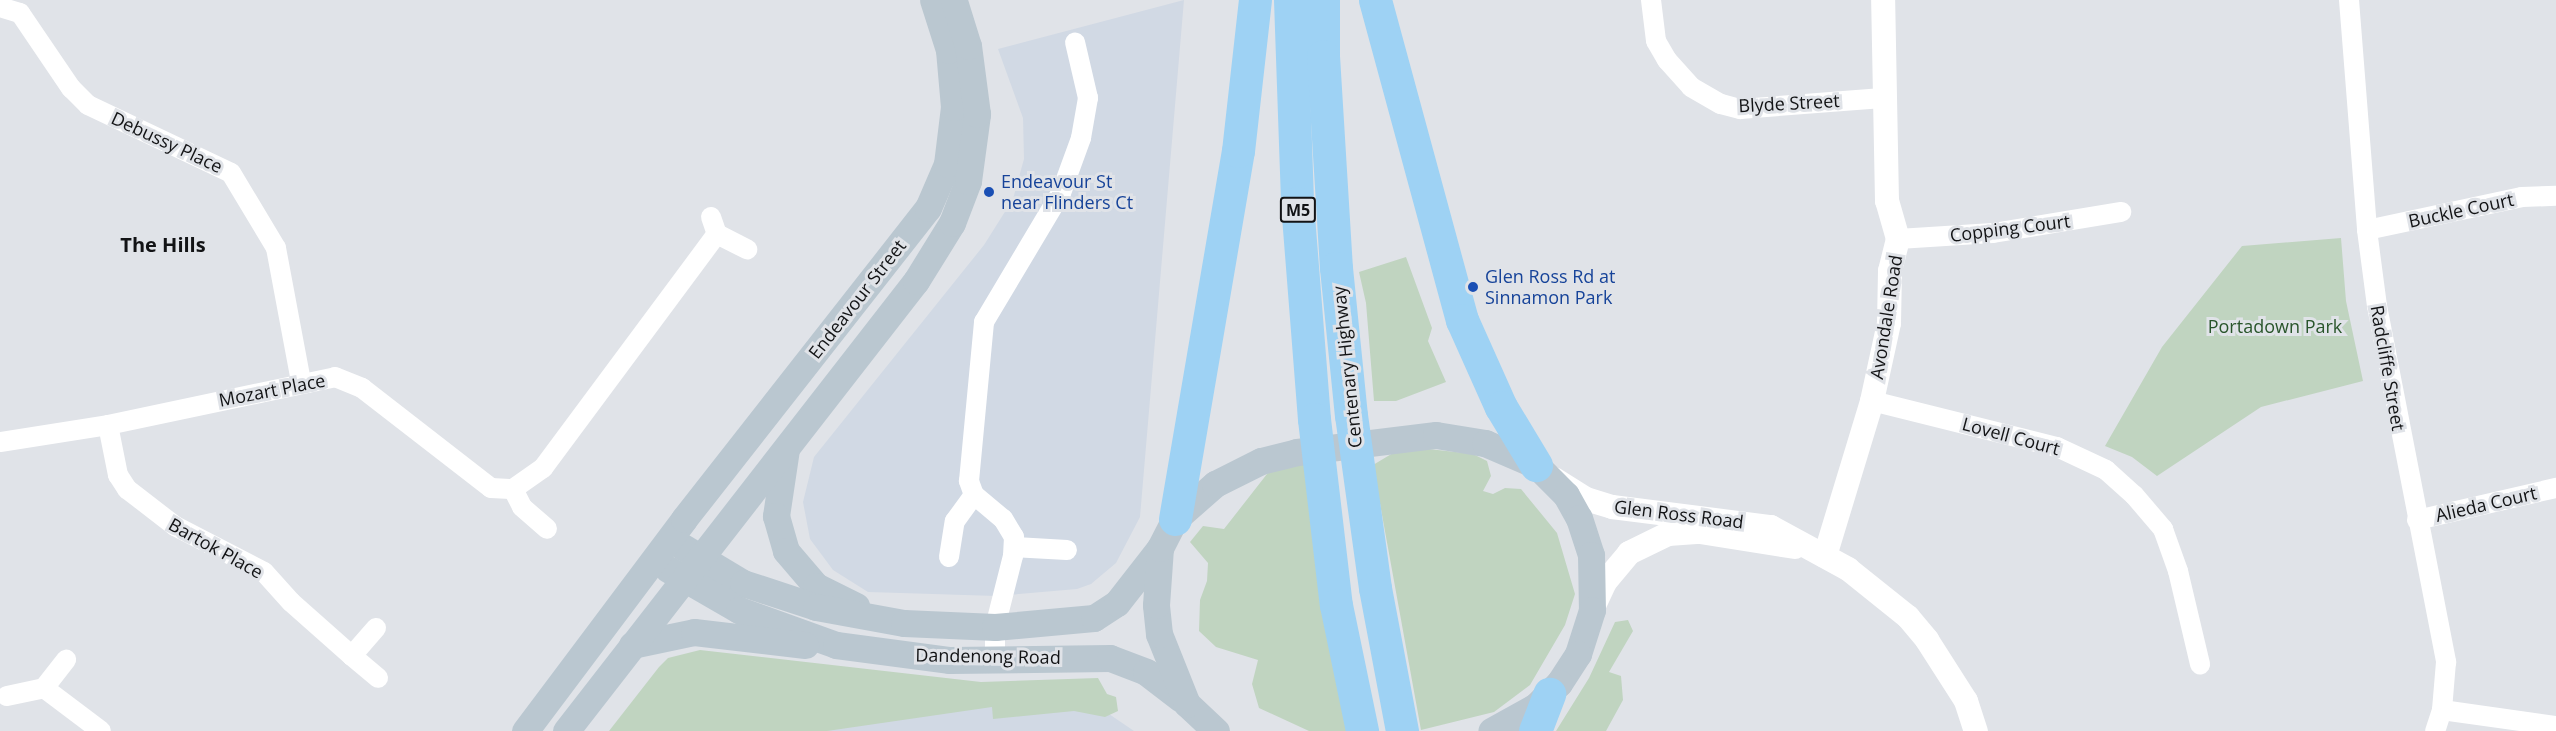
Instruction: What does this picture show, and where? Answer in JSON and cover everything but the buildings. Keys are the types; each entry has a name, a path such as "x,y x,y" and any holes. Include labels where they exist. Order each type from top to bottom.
{"highway":[{"path":"1175,519 1238,151 1255,0"},
{"name":"Centenary Highway","path":"1290,0 1297,203 1314,420 1336,605 1362,731"},
{"name":"Centenary Highway","path":"1323,0 1323,56 1336,268 1351,415 1375,588 1401,727"},
{"path":"1375,0 1462,320 1501,407 1543,471"},
{"path":"1535,731 1549,694"}],"main road":[{"name":"Endeavour Street","path":"653,560 928,208 947,164 954,107 949,50 933,0"},
{"name":"Endeavour Street","path":"701,554 916,281 952,223 968,181 977,123 975,87 953,0"},
{"path":"1187,704 1159,634 1156,598 1160,548 1175,519 1201,494 1229,475 1297,452 1437,435 1485,443 1543,471 1566,495 1586,536 1591,555 1592,610 1578,654 1549,694 1523,716 1491,731"},
{"path":"787,444 776,516 786,551 816,585 899,622"},
{"name":"Dandenong Road","path":"669,538 778,597 899,622 995,627 1094,618 1117,603 1160,548"},
{"path":"566,731 701,554"},
{"name":"Dandenong Road","path":"653,560 739,610 836,645 939,659 1110,658 1146,672 1187,704 1216,731"},
{"path":"525,731 653,560"},
{"path":"632,645 694,632 788,644 836,645"}],"street":[{"name":"Blyde Street","path":"1651,0 1656,41 1667,60 1691,87 1721,104 1740,109 1883,98"},
{"name":"Avondale Road","path":"1817,553 1872,401 1889,323 1890,271 1898,239 1887,201 1883,98 1883,0"},
{"name":"Radcliffe Street","path":"2349,0 2367,230 2389,379 2446,662 2442,710 2435,731"},
{"name":"Debussy Place","path":"0,7 21,13 71,88 88,105 231,173 276,248 301,382"},
{"path":"995,660 995,627 1014,547 1014,537 1003,519 975,495 969,480 984,322 1061,193 1081,138 1088,98 1076,42"},
{"name":"Buckle Court","path":"2367,230 2522,197 2556,196"},
{"name":"Copping Court","path":"1898,239 1994,233 2121,212"},
{"path":"547,529 522,507 513,489 543,468 714,226 747,249"},
{"name":"Mozart Place","path":"0,442 108,424 301,382 335,377 362,388 491,488 513,489"},
{"name":"Lovell Court","path":"1872,401 2057,447 2106,470 2134,495 2163,529 2178,571 2199,664"},
{"name":"Bartok Place","path":"108,424 118,475 127,489 175,526 264,572 291,602 378,678"},
{"name":"Glen Ross Road","path":"1543,471 1598,504 1759,524 1777,530 1872,586 1908,617 1949,672 1966,701 1976,731"},
{"name":"Alieda Court","path":"2417,520 2556,488"},
{"path":"949,557 955,521 975,495"},
{"name":"Glen Ross Road","path":"1592,610 1605,582 1629,553 1668,534 1700,532 1817,553"},
{"path":"1014,547 1067,550"},
{"path":"352,656 376,627"},
{"path":"7,696 44,688 66,660"},
{"path":"44,688 101,731"},
{"path":"2442,710 2556,726"}],"shaded area":[{"path":"1184,0 1140,517 1116,563 1091,584 1077,589 997,596 868,592 833,570 810,539 803,502 814,457 984,245 1013,199 1024,159 1023,118 998,49"},
{"path":"1081,695 1134,731 612,731"}],"green space":[{"name":"Portadown Park","path":"2341,238 2346,301 2363,381 2261,407 2157,476 2132,457 2105,446 2162,347 2242,246"},
{"path":"1406,257 1432,328 1428,341 1446,382 1396,401 1374,401 1366,303 1359,272"},
{"path":"1420,448 1473,454 1487,461 1491,476 1483,491 1493,494 1505,488 1521,489 1557,533 1575,594 1565,625 1530,685 1494,712 1421,730 1373,465 1398,450"},
{"path":"1304,459 1351,731 1309,731 1259,708 1252,684 1258,660 1216,647 1199,631 1200,600 1207,581 1208,563 1190,542 1203,526 1224,529 1267,474 1285,463"},
{"path":"1628,620 1633,631 1609,672 1621,676 1623,700 1606,731 1556,731 1589,678 1615,622"},
{"path":"700,650 981,682 1098,678 1107,694 1116,697 1118,711 1105,717 1074,711 993,719 992,707 827,731 609,731 668,658"}],"place":[{"name":"Endeavour St near Flinders Ct","path":"989,192"},
{"name":"Glen Ross Rd at Sinnamon Park","path":"1473,287"}],"district":[{"name":"The Hills","path":"163,244"}]}
